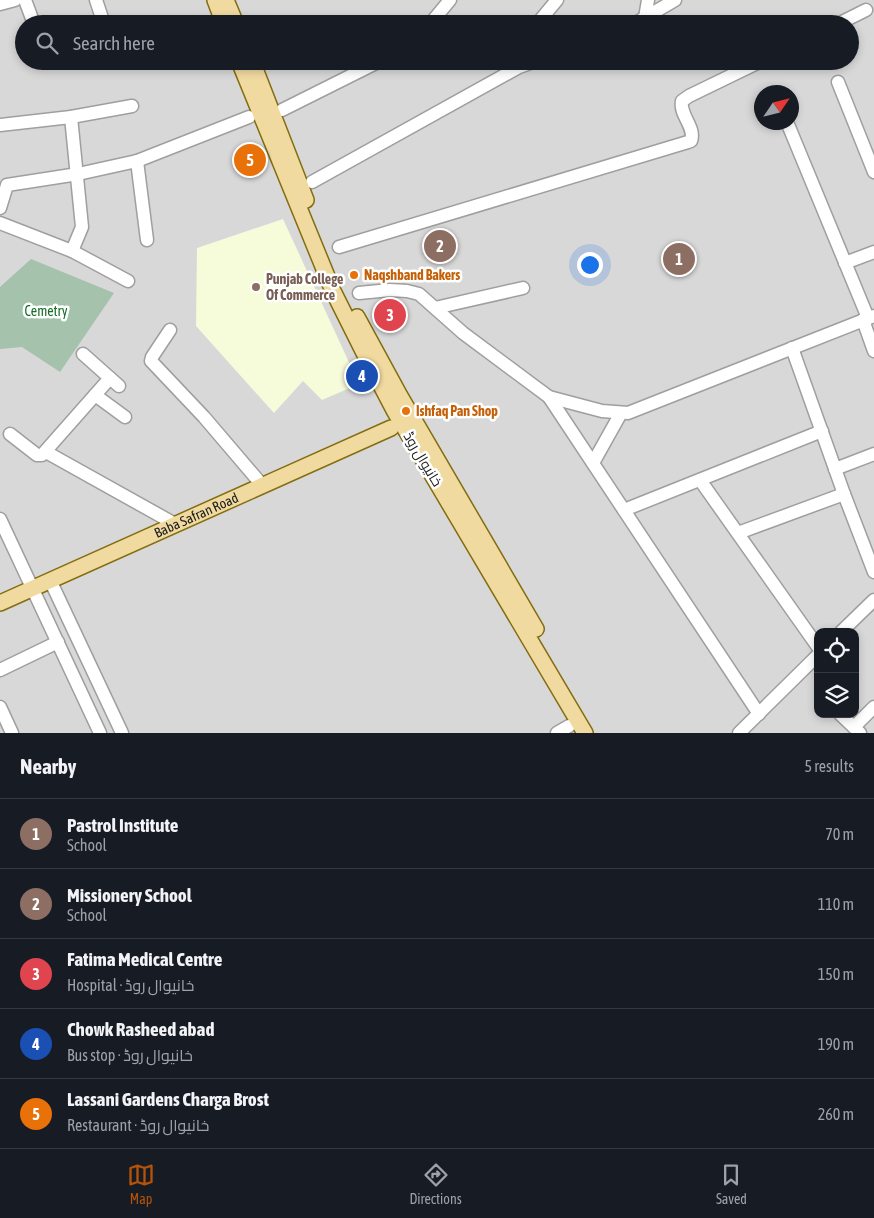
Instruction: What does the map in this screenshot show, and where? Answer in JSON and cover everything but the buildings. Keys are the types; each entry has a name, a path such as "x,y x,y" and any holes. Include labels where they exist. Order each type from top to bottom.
{"main road":[{"path":"215,0 221,15"},
{"path":"226,0 232,15"},
{"name":"خانیوال روڈ","path":"243,70 333,291 364,353 395,412 585,733"},
{"name":"خانیوال روڈ","path":"255,70 313,218 345,294 405,404 596,733"},
{"name":"Baba Safran Road","path":"0,603 391,428"}],"street":[{"path":"0,4 15,0"},
{"path":"26,0 31,15"},
{"path":"96,0 101,15"},
{"path":"438,15 450,0"},
{"path":"544,15 557,0"},
{"path":"642,15 648,0"},
{"path":"650,15 675,0"},
{"path":"856,15 866,10"},
{"path":"282,110 362,70"},
{"path":"312,182 514,70"},
{"path":"339,247 691,141 692,134 682,109 682,101 742,70"},
{"path":"838,82 874,172"},
{"path":"0,125 71,117 132,106"},
{"path":"71,117 82,227 72,251"},
{"path":"0,208 7,185 78,174 137,161 250,117"},
{"path":"790,130 868,318 874,351"},
{"path":"137,161 148,240"},
{"path":"0,223 72,251 128,281"},
{"path":"845,263 874,252"},
{"path":"435,308 523,288"},
{"path":"359,292 390,290 419,294 463,333 549,397 759,714"},
{"path":"549,397 602,410 628,413 868,318"},
{"path":"170,330 151,361 204,417 262,485"},
{"path":"792,348 874,572"},
{"path":"10,434 37,455 42,455 95,394 114,382 83,354"},
{"path":"95,394 125,417"},
{"path":"593,463 621,413"},
{"path":"624,510 822,431"},
{"path":"46,452 175,524"},
{"path":"835,469 874,454"},
{"path":"700,480 814,641"},
{"path":"738,533 844,494"},
{"path":"0,519 100,733"},
{"path":"50,580 122,733"},
{"path":"845,628 874,600"},
{"path":"0,670 58,642"},
{"path":"739,733 814,659"},
{"path":"844,718 857,730 874,706"},
{"path":"0,707 12,733"},
{"path":"557,733 569,726"}],"shaded area":[{"path":"0,0 874,0 874,733 0,733"},
{"name":"Punjab College Of Commerce","path":"283,219 359,384 322,400 303,381 274,413 196,326 197,248"}],"green space":[{"name":"Cemetry","path":"31,259 114,293 60,372 22,347 0,349 0,287"}],"place":[{"name":"Lassani Gardens Charga Brost","path":"250,160"},
{"name":"Missionery School","path":"440,246"},
{"name":"Pastrol Institute","path":"679,259"},
{"name":"Naqshband Bakers","path":"354,275"},
{"name":"Punjab College Of Commerce","path":"256,287"},
{"name":"Fatima Medical Centre","path":"390,315"},
{"name":"Chowk Rasheed abad","path":"362,376"},
{"name":"Ishfaq Pan Shop","path":"406,411"}]}
